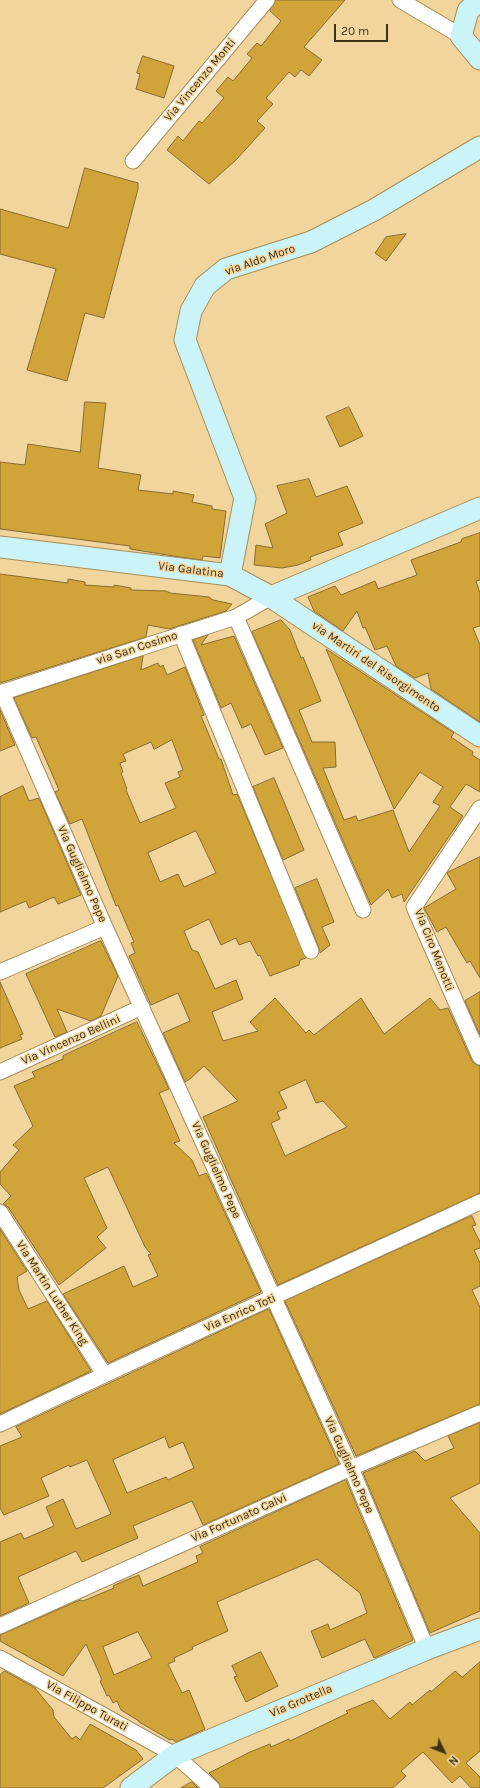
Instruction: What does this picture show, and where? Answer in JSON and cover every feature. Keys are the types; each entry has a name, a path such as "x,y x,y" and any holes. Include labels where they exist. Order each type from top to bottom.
{"street":[{"name":"Via Vincenzo Monti","path":"132,161 267,0"},
{"path":"400,0 461,36 480,59"},
{"path":"461,36 468,11 479,0"},
{"name":"via Aldo Moro","path":"230,575 245,498 185,340 191,311 205,286 226,269 311,242 374,210 480,147"},
{"path":"271,597 480,508"},
{"name":"Via Galatina","path":"0,547 230,575 271,597"},
{"name":"via San Cosimo","path":"1,692 236,617 271,597"},
{"name":"via Martiri del Risorgimento","path":"271,597 480,736"},
{"path":"236,617 363,910"},
{"path":"181,634 311,951"},
{"name":"Via Guglielmo Pepe","path":"1,692 105,927 351,1468 427,1648"},
{"name":"Via Ciro Menotti","path":"480,808 414,907 480,1057"},
{"path":"0,972 105,927"},
{"name":"Via Vincenzo Bellini","path":"0,1072 142,1007"},
{"name":"Via Enrico Toti","path":"0,1424 104,1374 274,1298 480,1202"},
{"name":"Via Martin Luther King","path":"0,1212 104,1374"},
{"name":"Via Fortunato Calvi","path":"0,1626 351,1468 480,1412"},
{"name":"Via Grottella","path":"131,1788 175,1754 427,1648 480,1629"},
{"name":"Via Filippo Turati","path":"0,1658 175,1754 212,1788"}],"building":[{"path":"276,0 345,0 304,47 322,60 309,76 301,70 295,77 289,72 266,98 273,104 257,121 265,128 236,160 209,184 167,150 178,136 183,141 199,121 202,123 224,98 216,91 228,77 233,81 252,58 247,54 257,43 261,46 281,21 270,11"},
{"path":"143,56 174,66 164,98 136,89 140,74 137,73"},
{"path":"85,168 138,183 138,189 104,318 85,313 67,381 27,370 56,269 0,254 0,209 68,228"},
{"path":"406,234 386,261 375,253 386,237"},
{"path":"85,402 106,403 98,468 141,475 138,490 173,494 173,491 194,495 192,502 212,506 212,509 226,511 220,558 203,556 202,560 130,549 130,546 0,529 0,462 25,465 28,444 80,452"},
{"path":"349,407 363,436 340,447 326,417"},
{"path":"309,479 316,497 347,486 363,523 338,533 343,545 310,557 311,560 298,565 282,568 254,565 256,545 273,548 265,524 287,513 277,486"},
{"path":"480,533 480,580 476,581 480,593 480,626 473,628 480,645 480,722 431,689 428,673 415,678 396,666 387,646 375,650 365,627 363,628 357,611 343,631 314,611 308,597 335,586 341,595 375,581 378,589 417,575 411,560 461,542 462,539"},
{"path":"0,574 68,583 68,579 85,582 85,585 114,587 114,585 131,588 131,590 166,591 170,593 209,597 213,600 232,604 226,611 169,629 148,625 146,637 0,683"},
{"path":"281,620 290,630 321,701 299,710 312,742 335,742 336,767 323,768 344,820 356,816 358,821 393,810 409,852 440,806 433,802 443,787 420,772 394,809 326,649 454,733 451,737 473,752 472,755 480,760 480,792 466,784 450,807 463,816 404,902 402,894 392,898 388,889 371,905 252,632"},
{"path":"208,635 201,645 234,636 283,748 265,755 251,724 242,728 231,703 221,708 193,640"},
{"path":"143,656 141,670 158,663 160,667 163,665 167,675 185,667 204,715 201,716 219,759 221,759 233,795 237,794 306,958 300,960 299,965 270,976 260,955 258,956 250,941 239,945 236,938 221,945 209,919 184,931 192,950 198,952 215,989 236,980 243,999 212,1012 223,1041 258,1031 250,1022 275,998 306,1033 309,1030 314,1035 361,998 384,1034 430,998 440,1010 448,1008 472,1061 480,1066 480,1193 278,1285 203,1117 238,1101 204,1066 185,1082 163,1033 190,1021 178,993 151,1005 129,956 135,953 131,943 134,942 118,905 116,906 82,819 70,824 55,792 59,790 36,737 32,738 14,698","holes":["172,740 183,770 178,772 180,777 165,783 176,808 140,823 126,790 127,789 121,773 123,772 120,763 126,761 123,754 151,742 154,749","196,831 216,873 184,887 178,874 160,882 148,853","306,1080 316,1103 323,1101 347,1127 285,1156 271,1123 280,1119 277,1112 287,1108 279,1092"]},
{"path":"0,710 15,745 0,751"},
{"path":"274,778 304,850 283,860 253,787"},
{"path":"23,786 29,801 39,798 81,895 58,904 54,897 29,908 26,901 0,912 0,797"},
{"path":"480,857 480,978 470,961 467,963 446,927 437,932 424,908 456,889 447,873"},
{"path":"317,879 334,922 322,927 330,945 320,953 295,888"},
{"path":"101,941 118,976 101,1016 91,1021 57,1009 67,1032 55,1037 26,974"},
{"path":"0,982 23,1034 20,1035 22,1039 0,1048"},
{"path":"480,992 480,1035 465,1001"},
{"path":"137,1022 169,1089 159,1093 180,1141 174,1143 192,1160 199,1176 206,1173 208,1176 261,1292 108,1363 63,1294 124,1266 133,1287 158,1276 148,1255 151,1254 145,1247 108,1167 84,1178 107,1228 97,1237 106,1248 59,1285 8,1207 3,1204 11,1196 0,1184 0,1172 19,1150 13,1145 33,1126 14,1086 35,1077 32,1072 63,1059 63,1056"},
{"path":"472,1216 476,1225 472,1226 480,1242 480,1248 474,1250 480,1263 480,1286 472,1290 480,1307 480,1404 356,1456 285,1301"},
{"path":"0,1229 27,1271 17,1277 19,1290 28,1309 47,1301 91,1371 0,1414"},
{"path":"269,1309 339,1464 203,1525 192,1501 133,1526 138,1538 82,1562 76,1551 18,1577 29,1603 0,1616 0,1542 21,1533 24,1539 54,1526 46,1507 63,1499 76,1529 111,1514 87,1460 70,1467 69,1465 41,1478 49,1496 4,1515 0,1508 0,1446 22,1437 16,1427","holes":["165,1437 169,1448 183,1442 194,1468 168,1480 166,1477 127,1493 113,1460"]},
{"path":"480,1423 480,1483 450,1498 480,1533 480,1611 430,1633 363,1473 415,1451 425,1461 454,1448 448,1436"},
{"path":"346,1480 413,1640 374,1658 365,1639 322,1658 311,1631 328,1624 330,1630 367,1613 360,1593 317,1559 217,1602 228,1631 192,1647 193,1649 174,1658 175,1661 168,1664 182,1693 189,1690 205,1729 176,1742 139,1722 121,1710 117,1701 113,1703 109,1695 107,1696 100,1681 102,1680 86,1644 63,1676 0,1641 0,1635 80,1600 83,1601 114,1588 113,1586 139,1575 143,1586 198,1562 196,1556 203,1553 200,1547","holes":["138,1632 152,1658 114,1675 103,1647"]},
{"path":"261,1652 278,1686 246,1702 234,1677 237,1676 232,1666"},
{"path":"480,1662 480,1751 466,1763 480,1777 480,1788 471,1788 460,1776 452,1783 423,1752 401,1771 406,1776 393,1788 221,1788 218,1782 209,1773 250,1752 270,1744 271,1747 289,1739 290,1741 348,1713 346,1711 373,1700 390,1719 410,1702 412,1705 430,1690 431,1692 455,1671 462,1677"},
{"path":"5,1671 35,1688 53,1710 54,1717 72,1739 76,1736 80,1740 90,1724 136,1750 143,1759 103,1788 0,1788 0,1675"},
{"path":"192,1782 198,1788 181,1788"}]}
